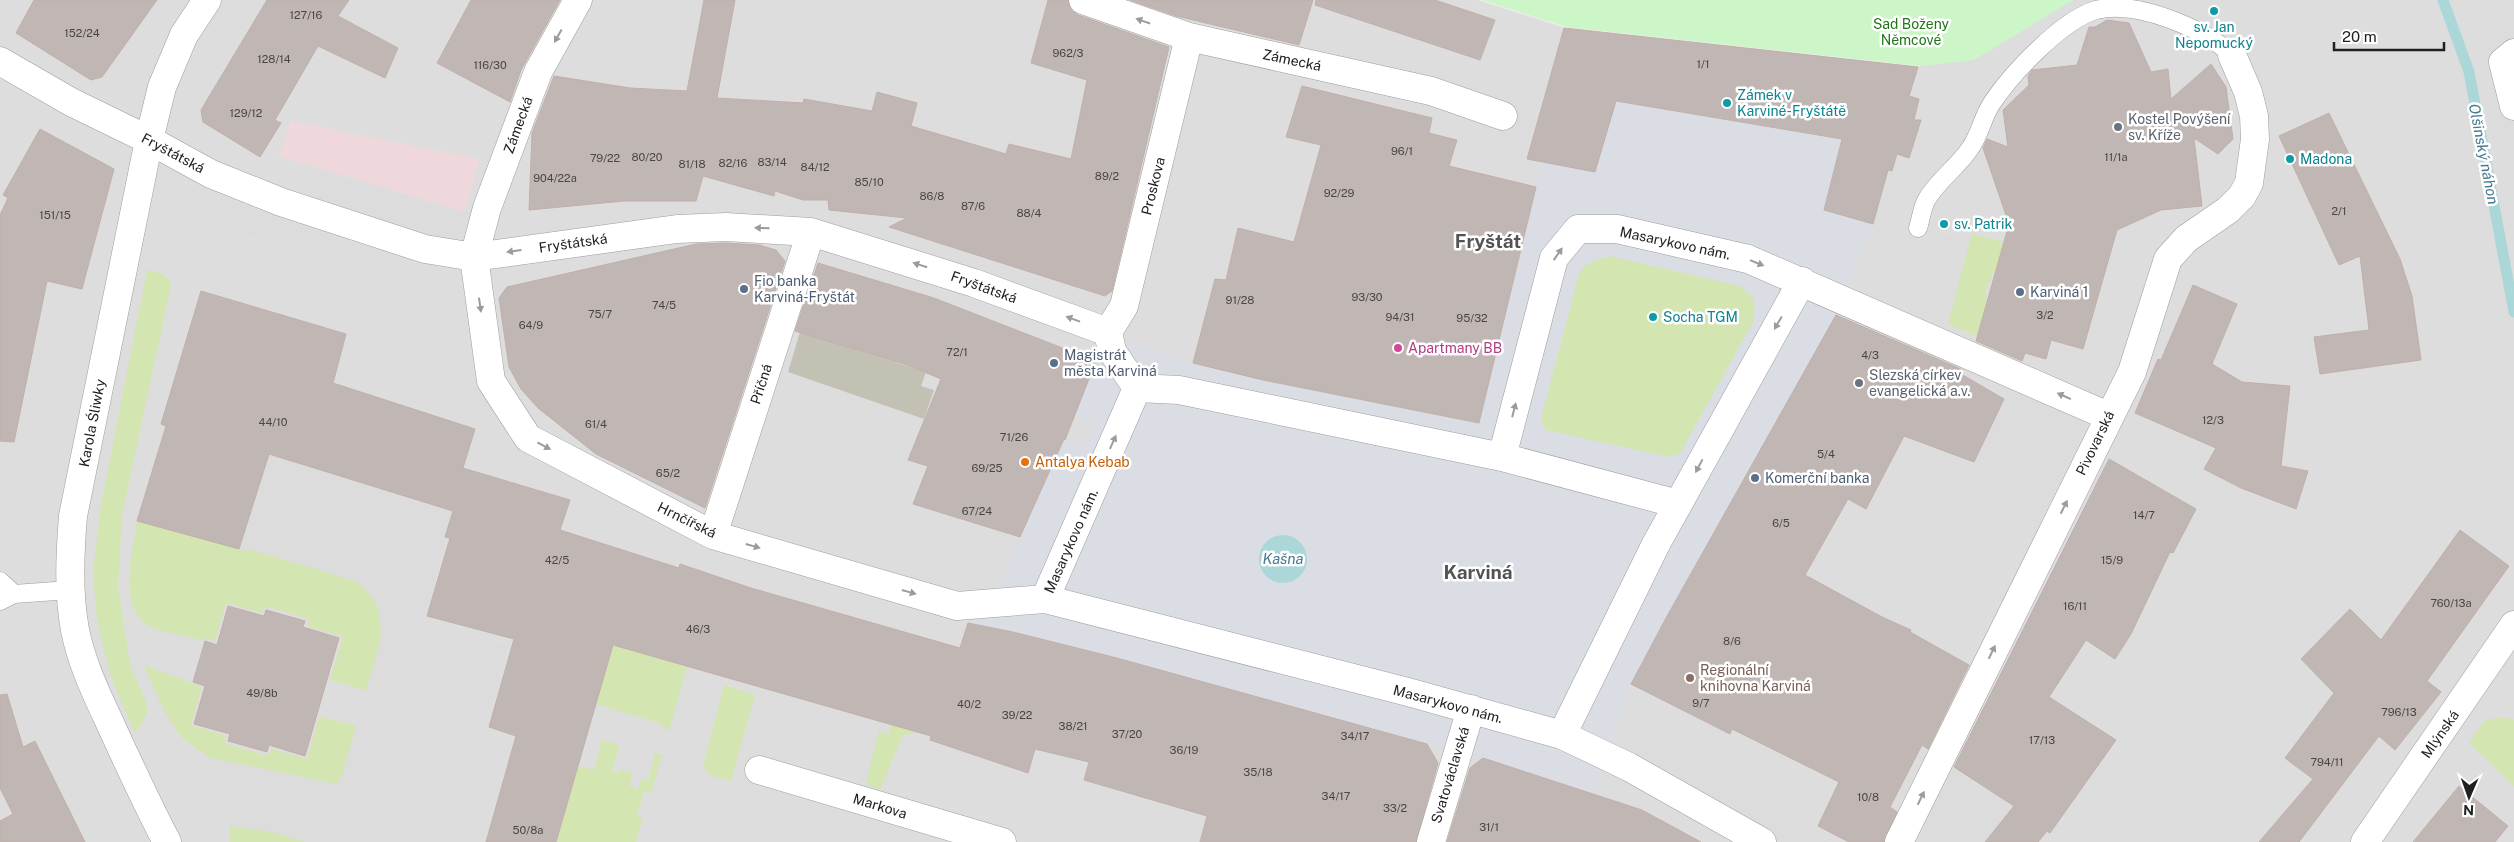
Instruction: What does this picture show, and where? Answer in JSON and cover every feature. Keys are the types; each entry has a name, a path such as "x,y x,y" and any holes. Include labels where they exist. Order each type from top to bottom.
{"street":[{"name":"Karola Śliwky","path":"167,842 85,669 75,630 70,590 73,516 149,140 162,87 180,44 207,0"},
{"name":"Zámecká","path":"474,257 487,208 538,72 578,0"},
{"name":"Zámecká","path":"1083,0 1189,37 1431,91 1503,116"},
{"name":"Proskova","path":"1108,332 1124,306 1189,37"},
{"path":"2514,53 2503,62 2514,106"},
{"name":"Pivovarská","path":"1899,842 2108,416 2132,372 2168,259 2186,239 2228,210 2242,196 2249,183 2255,139 2254,116 2248,92 2232,55"},
{"name":"Fryštátská","path":"0,61 71,102 149,140 211,174 281,202 425,249 474,257 677,229 726,227 811,232 974,283 1108,332"},
{"name":"Masarykovo nám.","path":"1502,457 1554,258 1578,229 1617,229 1748,259 1893,320 2108,416"},
{"name":"Příčná","path":"713,535 811,232"},
{"name":"Hrnčířská","path":"474,257 491,381 528,438 713,535 957,606 1045,599"},
{"path":"1562,736 1678,504 1802,281"},
{"path":"1108,332 1112,351 1137,388 1179,390 1502,457 1678,504"},
{"name":"Masarykovo nám.","path":"1137,388 1045,599 1470,709 1562,736 1629,767 1762,842"},
{"name":"Mlýnská","path":"2365,842 2514,625"},
{"name":"Svatováclavská","path":"1430,842 1470,709"},
{"name":"Markova","path":"759,770 1002,842"}],"lane":[{"path":"1918,228 1927,199 1972,147 1992,104 2011,78 2047,41 2080,18 2096,10 2114,8 2134,9 2196,29 2218,42 2232,55"},
{"path":"0,581 7,597 70,590"}],"shaded area":[{"path":"0,0 1478,0 1565,28 1918,67 1971,47 2066,0 2514,0 2514,842 0,842"},
{"path":"2474,0 2514,0 2514,180"},
{"path":"1512,84 1542,92 1524,157 1494,148"},
{"path":"1616,101 1842,139 1873,224 1836,315 1631,684 1594,795 1457,750 1427,744 1117,658 975,624 992,599 1062,439 1086,447 1095,424 1075,416 1096,361 1128,341 1193,363 1262,380 1478,423 1542,162 1595,172","holes":["1611,256 1740,286 1752,296 1755,304 1753,322 1680,454 1668,457 1545,430 1541,418 1579,273 1585,265 1597,259"]},
{"path":"291,121 479,159 465,212 279,156"},
{"path":"324,170 465,212 455,250 315,204"},
{"path":"222,197 384,255 374,281 213,222"},
{"path":"1929,231 1954,238 1932,320 1908,312"},
{"path":"800,332 926,372 921,386 934,390 924,419 788,372"},
{"path":"2009,387 2086,421 2037,523 1963,484"},
{"path":"269,454 453,511 422,622 508,646 479,736 507,744 478,842 306,842 269,831 206,824 210,758 336,784 342,775 382,636 378,604 367,589 354,581 247,548 246,551 239,549"},
{"path":"0,466 21,471 8,533 0,538"},
{"path":"1645,738 1829,842 1762,842 1629,767"},
{"path":"1953,766 1974,780 1971,785 1983,792 1987,788 2014,806 1985,842 1938,842 1921,830"}],"green space":[{"name":"Sad Boženy Němcové","path":"1482,0 2073,0 1974,60 1920,66 1567,27"},
{"path":"1972,234 2004,242 1995,273 1993,272 1990,283 1988,282 1985,294 1987,295 1985,302 1987,303 1977,336 1948,324"},
{"path":"1611,256 1740,286 1749,293 1754,301 1753,322 1680,454 1669,457 1545,430 1541,418 1579,273 1589,263"},
{"path":"147,270 168,278 171,286 122,514 118,586 130,664 147,704 147,714 135,734 111,677 97,621 93,571 101,505"},
{"path":"137,521 245,551 246,548 354,580 368,592 376,605 380,618 379,645 366,691 330,680 343,637 307,626 309,619 265,606 262,613 226,603 215,641 206,638 205,641 173,634 145,624 137,614 132,602 130,589 129,575"},
{"path":"445,556 652,637 647,655 687,667 669,730 662,728 663,724 596,704"},
{"path":"917,636 944,644 914,734 903,735 880,790 867,784 867,779 879,731 889,734"},
{"path":"144,665 202,687 191,725 226,736 224,743 268,756 271,749 307,759 319,716 357,726 342,775 336,784 210,758 182,738 164,711"},
{"path":"724,685 755,695 731,781 710,775 703,766"},
{"path":"2503,717 2514,720 2514,786 2469,743 2485,720"},
{"path":"602,740 620,745 612,771 619,773 620,769 633,773 629,786 638,789 641,779 648,781 655,753 662,755 651,793 644,791 637,816 643,818 636,842 556,842 578,766 594,770"},
{"path":"230,826 269,831 306,842 230,842"}],"water":[{"name":"Kašna","path":"1283,535 1292,537 1300,542 1305,550 1307,559 1305,568 1300,576 1292,581 1283,583 1274,581 1266,576 1261,568 1259,559 1261,550 1266,542 1274,537"}],"building":[{"path":"34,0 157,0 102,77 91,80 16,33"},
{"path":"267,0 349,0 338,16 398,48 385,78 318,46 275,120 281,123 260,157 203,122 201,110"},
{"path":"471,0 560,0 521,70 510,102 437,63"},
{"path":"704,0 735,0 717,98 803,103 804,99 872,111 877,92 917,103 911,126 1006,154 1009,144 1071,159 1087,80 1031,63 1048,0 1068,0 1071,10 1078,15 1169,47 1112,291 1105,296 889,227 907,218 829,210 828,200 803,200 775,191 774,196 703,176 696,201 624,201 529,210 532,133 554,76 630,88 687,91"},
{"path":"1130,0 1313,0 1299,45 1176,16"},
{"path":"1316,0 1435,0 1495,20 1480,60 1315,5"},
{"name":"Kostel Povýšení sv. Kříže","path":"2107,20 2129,23 2151,72 2168,69 2171,99 2211,64 2226,87 2233,139 2218,154 2194,138 2202,206 2161,210 2117,230 2083,349 2051,340 2046,359 2025,353 2022,361 1976,341 2009,224 1983,148 1987,139 2008,147 2003,110 2029,85 2028,76 2032,70 2077,65 2089,27 2095,27"},
{"path":"1564,28 1918,67 1909,96 1919,99 1914,120 1921,120 1909,158 1897,154 1892,171 1888,170 1873,224 1824,210 1842,139 1616,101 1595,172 1527,159"},
{"path":"1302,86 1432,118 1429,133 1457,140 1449,166 1536,187 1479,423 1263,380 1193,363 1215,279 1226,280 1238,228 1294,242 1321,145 1286,137"},
{"path":"2329,113 2400,259 2412,296 2421,360 2320,374 2314,337 2369,330 2360,256 2339,265 2279,136"},
{"path":"40,129 114,169 82,289 47,281 14,442 0,441 0,215 8,198 3,195"},
{"path":"696,244 759,245 776,250 785,261 705,508 596,454 538,408 521,389 509,367 499,298 507,287"},
{"path":"818,263 934,298 1096,361 1065,440 1020,537 913,504 928,466 908,460 941,379 907,365 795,331"},
{"path":"2193,285 2237,304 2212,364 2242,382 2290,386 2281,466 2308,471 2296,509 2241,488 2204,469 2216,448 2135,413 2158,359 2161,360"},
{"path":"201,291 346,334 333,383 475,429 463,468 570,500 560,530 679,568 680,564 751,588 960,648 968,623 1013,632 1117,658 1427,744 1438,763 1416,842 1200,842 1207,816 1084,780 1089,762 1035,749 1028,773 930,740 931,736 613,645 556,842 486,842 516,736 489,727 514,639 427,616 450,538 445,537 453,511 269,454 239,549 137,521 166,426 161,424"},
{"path":"1836,315 1963,370 1961,374 2004,399 1974,462 1904,436 1866,509 1848,499 1805,575 1884,618 1911,630 1910,632 1969,665 1928,749 1922,745 1890,807 1897,812 1884,842 1849,842 1818,826 1839,782 1732,729 1730,734 1631,684"},
{"path":"2109,459 2196,509 2173,553 2170,552 2131,634 2115,659 2086,640 2049,697 2116,740 2050,833 2047,831 2038,842 1985,842 2014,806 1954,767"},
{"path":"2460,530 2509,566 2427,681 2441,692 2395,750 2379,736 2299,842 2259,842 2313,779 2285,758 2334,693 2301,659 2350,609 2381,640"},
{"path":"228,606 264,616 266,610 305,621 303,627 339,638 305,756 269,745 267,752 228,741 230,734 194,724 205,686 193,682 205,641 217,645"},
{"path":"7,694 23,747 35,741 85,842 0,842 0,821 13,814 0,788 0,695"},
{"path":"1483,758 1642,810 1701,842 1447,842 1470,768"},
{"path":"2459,786 2508,826 2495,842 2413,842"}],"waterway":[{"name":"Olšinský náhon","path":"2443,0 2469,72 2514,312"}],"place":[{"name":"sv. Jan Nepomucký","path":"2214,11"},
{"name":"Zámek v Karviné-Fryštátě","path":"1727,103"},
{"name":"Kostel Povýšení sv. Kříže","path":"2118,127"},
{"name":"Madona","path":"2290,159"},
{"name":"sv. Patrik","path":"1944,224"},
{"name":"Fio banka Karviná-Fryštát","path":"744,289"},
{"name":"Karviná 1","path":"2020,292"},
{"name":"Socha TGM","path":"1653,317"},
{"name":"Apartmany BB","path":"1398,348"},
{"name":"Magistrát města Karviná","path":"1054,363"},
{"name":"Slezská církev evangelická a.v.","path":"1859,383"},
{"name":"Antalya Kebab","path":"1025,462"},
{"name":"Komerční banka","path":"1755,478"},
{"name":"Regionální knihovna Karviná","path":"1690,678"}],"district":[{"name":"Fryštát","path":"1488,241"},
{"name":"Karviná","path":"1478,572"}]}
